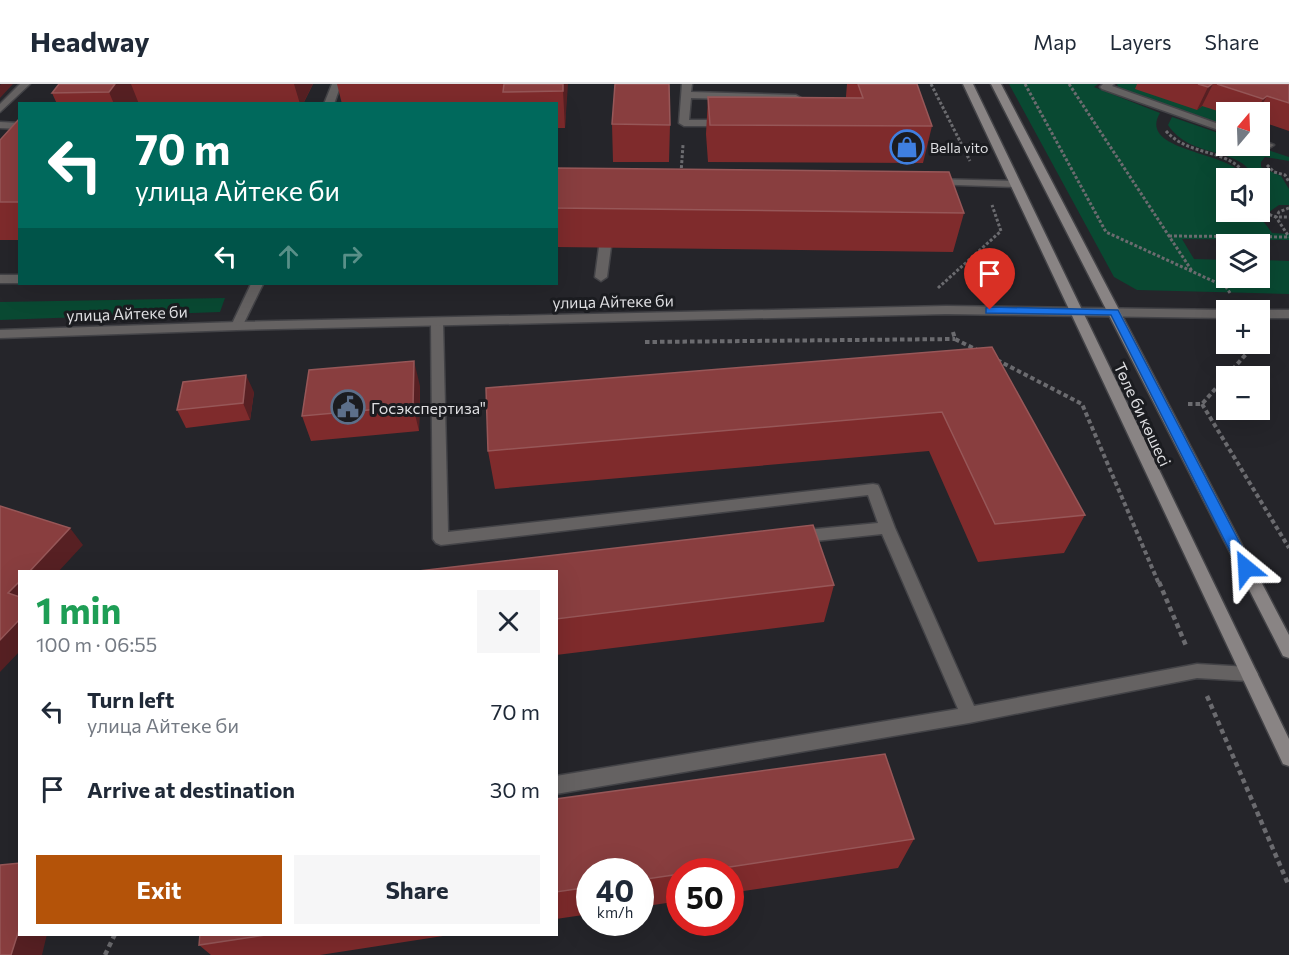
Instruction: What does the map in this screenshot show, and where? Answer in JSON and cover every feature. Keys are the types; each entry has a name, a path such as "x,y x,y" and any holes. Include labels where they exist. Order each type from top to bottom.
{"main road":[{"name":"Төле би көшесі","path":"968,84 1289,758"},
{"name":"Төле би көшесі","path":"996,84 1289,651"}],"street":[{"path":"0,109 25,84"},
{"path":"330,102 336,85 339,84"},
{"path":"687,84 684,123 732,123"},
{"path":"1109,84 1105,87 1216,126"},
{"path":"687,95 809,99"},
{"path":"0,125 18,126"},
{"path":"923,182 1015,184"},
{"path":"602,277 604,247"},
{"path":"0,279 18,279"},
{"path":"237,326 257,285"},
{"name":"улица Айтеке би","path":"0,334 237,326 946,310 1216,314"},
{"path":"1270,314 1289,314"},
{"path":"437,321 441,539 873,489 887,528 969,715"},
{"path":"782,539 887,528"},
{"path":"558,785 969,715 1197,671 1249,674"}],"path":[{"path":"931,84 981,182 1001,231 938,288 955,339"},
{"path":"1025,84 1106,232 1226,287 1231,295"},
{"path":"1069,84 1192,272"},
{"path":"1172,111 1164,118 1163,123 1168,135 1190,149 1238,164 1241,168"},
{"path":"681,179 684,123"},
{"path":"1272,161 1268,161 1267,166 1274,172 1287,175 1289,182"},
{"path":"1276,217 1280,212 1289,208"},
{"path":"1270,215 1289,217"},
{"path":"1276,217 1289,237"},
{"path":"1168,236 1289,237"},
{"path":"638,342 955,339 1082,404 1289,886"},
{"path":"1202,404 1289,548"},
{"path":"105,955 114,936"}],"green space":[{"path":"1009,84 1098,84 1094,87 1160,113 1156,126 1162,136 1174,144 1235,168 1216,168 1216,222 1264,222 1272,233 1289,234 1289,240 1270,240 1270,234 1216,234 1216,239 1182,239 1194,259 1216,260 1216,288 1270,288 1270,260 1289,261 1289,294 1137,290 1114,277"},
{"path":"1117,84 1141,84 1216,110 1216,122 1119,89"},
{"path":"1172,117 1216,132 1216,153 1189,143 1178,136 1168,125"},
{"path":"1270,151 1289,157 1289,161 1265,157 1261,162 1263,168 1248,168 1227,156 1270,156"},
{"path":"1270,171 1281,176 1289,189 1289,205 1279,205 1270,211"},
{"path":"225,298 220,312 0,320 0,302"}],"building":[{"path":"59,84 115,84 109,92 52,93"},
{"path":"504,84 563,84 563,91 503,92"},
{"path":"615,84 669,84 670,125 612,124"},
{"path":"858,84 917,84 932,126 710,125 708,97 863,98"},
{"path":"1217,84 1289,84 1289,103 1267,96 1263,99"},
{"path":"18,120 18,202 0,202 0,140"},
{"path":"558,168 949,172 964,213 558,208"},
{"path":"992,347 1085,515 995,524 942,412 488,451 486,388"},
{"path":"414,361 413,406 302,416 309,370"},
{"path":"246,375 243,403 177,410 183,382"},
{"path":"0,506 70,528 31,570 18,570 18,583 8,593 18,596 18,621 0,640"},
{"path":"813,525 834,585 558,619 558,570 427,570"},
{"path":"885,754 914,839 744,865 744,858 666,858 666,876 654,878 654,858 576,858 576,889 558,892 558,799"},
{"path":"18,863 18,933 11,955 0,955 0,865"},
{"path":"200,936 259,936 199,945"}],"place":[{"name":"Bella vito","path":"907,147"},
{"name":"Госэкспертиза\"","path":"348,407"}],"route":[{"path":"990,310 1114,312 1246,568"}]}
